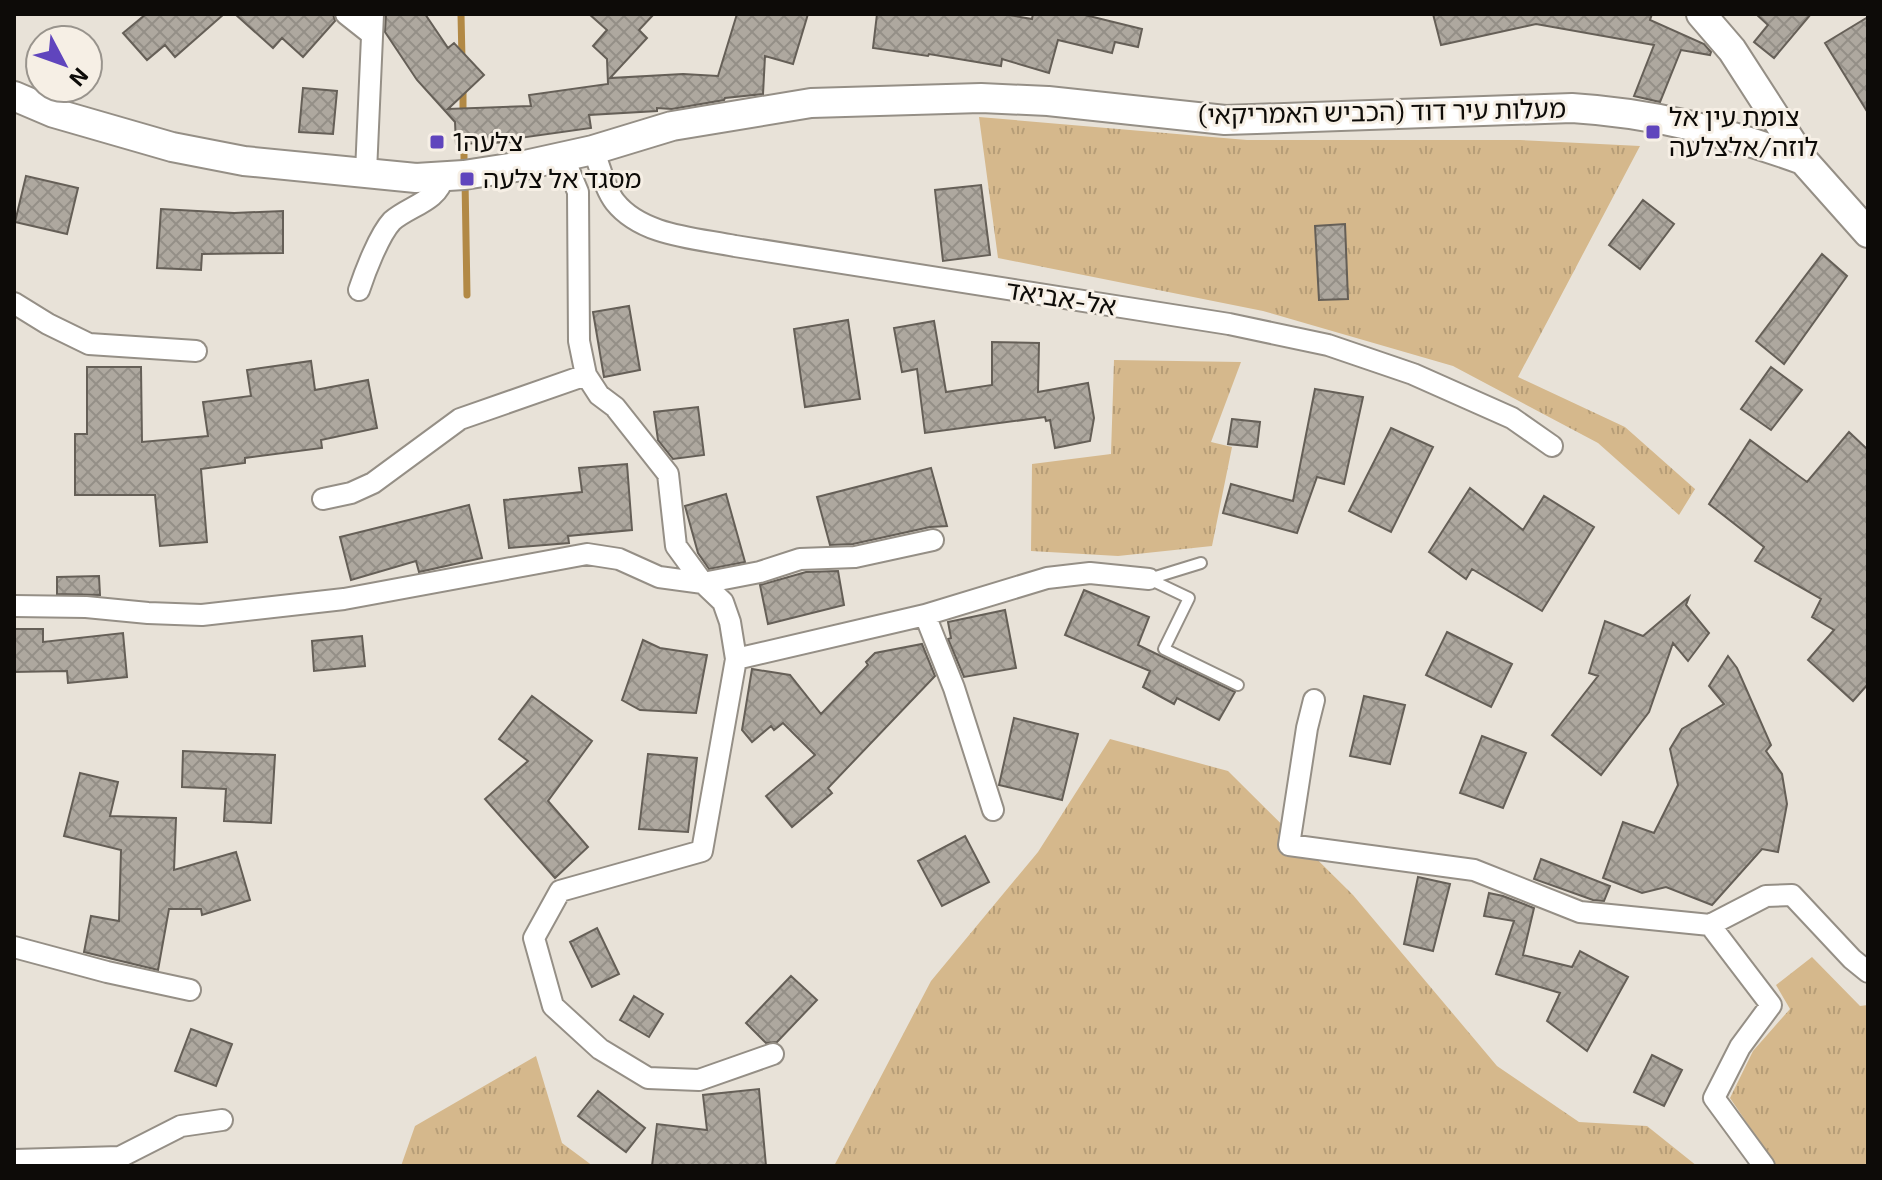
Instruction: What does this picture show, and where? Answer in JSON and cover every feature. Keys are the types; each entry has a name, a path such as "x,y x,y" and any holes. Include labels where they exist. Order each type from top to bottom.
{"main road":[{"path":"1701,14 1732,50 1803,160 1868,233"},
{"name":"מעלות עיר דוד (הכביש האמריקאי)","path":"14,96 54,113 172,147 244,161 416,178 516,167 593,150 672,126 811,103 981,98 1048,101 1225,120 1572,108 1624,111 1702,127 1803,160"}],"street":[{"path":"346,14 371,23 366,172"},
{"name":"אל-אביאד","path":"593,150 613,200 629,215 668,232 735,246 1229,324 1328,345 1413,374 1512,418 1552,446"},
{"path":"563,156 578,192 578,329 586,375 599,395 615,407 668,474 676,546 703,583 723,602 736,659 702,851 560,891 534,938 553,1006 600,1049 648,1078 699,1080 773,1054"},
{"path":"359,290 390,223 433,196 442,186 443,177"},
{"path":"14,303 89,344 196,351"},
{"path":"323,499 351,493 373,483 460,419 586,375"},
{"path":"14,606 86,607 202,615 344,599 587,554 619,559 659,577 703,583 760,572 800,559 855,557 933,540"},
{"path":"736,659 925,615 1047,578 1090,573 1149,579"},
{"path":"925,615 954,688 993,810"},
{"path":"1314,700 1289,845 1474,870 1580,912 1710,925 1766,896 1792,895 1868,972"},
{"path":"1710,925 1771,1005 1740,1047 1714,1098 1764,1166"},
{"path":"14,947 190,990"},
{"path":"14,1160 120,1157 181,1126 222,1120"}],"lane":[{"path":"1149,579 1201,563"},
{"path":"1149,579 1189,598 1164,649 1238,685"}],"green space":[{"path":"979,117 1247,140 1520,140 1640,146 1518,377 1625,427 1695,489 1679,515 1598,443 1453,366 1263,311 998,258"},
{"path":"1114,360 1241,362 1211,442 1232,447 1212,546 1118,556 1031,551 1032,464 1111,454"},
{"path":"1110,739 1228,771 1353,895 1497,1066 1579,1122 1647,1126 1697,1166 834,1166 931,981 1038,852"},
{"path":"1812,957 1860,1006 1868,1005 1868,1166 1776,1166 1730,1098 1753,1051 1790,1009 1776,985"},
{"path":"536,1056 562,1143 593,1166 401,1166 415,1126"}],"building":[{"path":"146,14 224,14 175,57 165,45 147,60 123,33"},
{"path":"235,14 333,14 335,21 303,57 282,38 273,48"},
{"path":"386,14 425,14 448,48 454,43 484,75 448,109 531,106 529,95 608,84 607,59 593,46 607,30 589,14 654,14 639,30 647,38 610,78 683,74 718,76 737,14 808,14 793,64 765,56 763,94 672,109 657,108 657,111 589,115 591,128 519,138 519,142 456,144 455,122 417,80 385,32"},
{"path":"877,14 1003,14 1032,19 1033,14 1081,14 1142,29 1138,47 1115,42 1112,53 1058,40 1049,73 1002,59 1001,66 873,48"},
{"path":"1433,14 1652,14 1650,20 1704,44 1711,52 1710,55 1681,50 1660,102 1634,96 1654,45 1536,24 1441,45"},
{"path":"1756,14 1811,14 1774,58 1754,42 1768,25"},
{"path":"1868,17 1868,113 1825,43"},
{"path":"303,88 337,91 333,134 299,132"},
{"path":"26,176 78,188 67,234 15,222"},
{"path":"981,185 990,255 943,261 935,190"},
{"path":"1643,200 1674,224 1640,269 1609,245"},
{"path":"161,209 234,213 283,211 283,253 202,254 201,270 157,268"},
{"path":"1345,224 1348,299 1319,300 1315,226"},
{"path":"1822,254 1847,276 1784,364 1756,341"},
{"path":"629,306 640,370 604,377 593,312"},
{"path":"848,320 860,399 805,407 794,329"},
{"path":"934,321 946,392 992,385 992,342 1039,343 1038,392 1088,383 1094,418 1090,441 1055,448 1050,420 1046,421 1045,417 925,433 917,369 902,372 894,328"},
{"path":"311,361 315,390 368,380 377,428 321,440 322,448 245,458 245,463 201,469 207,542 160,546 155,495 75,495 75,434 87,434 87,367 141,367 142,442 208,436 203,402 251,396 247,370"},
{"path":"1771,367 1802,390 1771,430 1741,409"},
{"path":"1315,389 1363,397 1344,484 1317,477 1297,533 1223,513 1231,484 1293,501"},
{"path":"698,407 704,455 673,459 658,440 654,412"},
{"path":"1232,419 1260,422 1257,447 1228,444"},
{"path":"1391,428 1433,447 1391,532 1349,511"},
{"path":"1849,432 1868,450 1868,684 1853,701 1808,660 1834,630 1812,617 1821,599 1755,561 1764,547 1709,504 1750,440 1807,482"},
{"path":"627,464 632,530 568,536 569,543 509,548 504,500 582,492 579,468"},
{"path":"931,468 947,526 853,544 830,545 817,497"},
{"path":"1470,488 1523,530 1544,496 1594,527 1542,611 1472,569 1466,579 1429,552"},
{"path":"726,494 745,562 709,569 698,553 685,506"},
{"path":"469,505 482,558 419,572 416,561 351,580 340,537"},
{"path":"838,571 844,605 768,624 760,585 806,572"},
{"path":"99,576 100,595 57,594 57,577"},
{"path":"1084,590 1149,617 1138,645 1235,692 1219,720 1177,698 1174,704 1143,687 1150,671 1065,635"},
{"path":"1689,597 1686,605 1709,633 1688,661 1673,643 1649,712 1601,775 1552,735 1598,676 1589,673 1605,621 1643,636"},
{"path":"1005,610 1016,668 964,677 948,639 951,638 948,622"},
{"path":"14,629 43,629 43,642 123,633 127,677 68,683 67,671 14,672"},
{"path":"1447,632 1512,664 1491,707 1426,675"},
{"path":"362,636 365,666 314,671 312,641"},
{"path":"643,640 660,648 707,655 696,713 640,710 622,700"},
{"path":"922,644 935,676 828,788 832,793 792,827 766,796 815,755 783,723 774,730 771,726 752,742 742,730 752,669 790,675 821,714 868,665 866,662 875,653"},
{"path":"1728,656 1737,668 1771,745 1766,751 1782,774 1787,804 1778,852 1762,849 1712,905 1666,887 1642,893 1603,878 1623,822 1654,833 1678,785 1670,749 1682,729 1724,704 1709,686"},
{"path":"532,696 592,741 548,801 588,847 555,878 485,799 528,761 499,739"},
{"path":"1364,696 1405,705 1390,764 1350,756"},
{"path":"1014,718 1078,734 1062,800 999,785"},
{"path":"1482,736 1526,753 1503,808 1460,793"},
{"path":"183,751 275,755 271,823 224,821 226,789 182,787"},
{"path":"648,754 697,758 688,832 639,829"},
{"path":"80,773 118,782 110,816 176,818 174,870 236,852 250,900 202,915 201,909 169,909 158,970 84,952 91,916 119,921 121,850 64,836"},
{"path":"965,836 989,882 942,906 918,861"},
{"path":"1541,859 1610,886 1604,901 1534,879"},
{"path":"1418,877 1450,884 1433,951 1404,944"},
{"path":"1489,893 1534,908 1523,955 1572,967 1580,951 1628,977 1587,1051 1547,1021 1560,993 1496,974 1514,921 1484,916"},
{"path":"597,928 619,974 592,987 570,942"},
{"path":"791,976 817,1000 777,1042 766,1043 746,1023"},
{"path":"634,996 663,1014 649,1037 620,1020"},
{"path":"191,1029 232,1044 216,1086 175,1071"},
{"path":"1652,1055 1682,1070 1664,1106 1634,1092"},
{"path":"759,1089 766,1166 652,1166 657,1124 707,1130 703,1095"},
{"path":"598,1091 645,1128 626,1152 578,1116"}],"waterway":[{"path":"461,14 462,60"},
{"path":"463,88 463,116"},
{"path":"464,136 464,168"},
{"path":"465,180 467,295"}],"place":[{"name":"צומת עין אל לוזה/אלצלעה","path":"1653,132"},
{"name":"צלעה1","path":"437,142"},
{"name":"מסגד אל צלעה","path":"467,179"}]}
